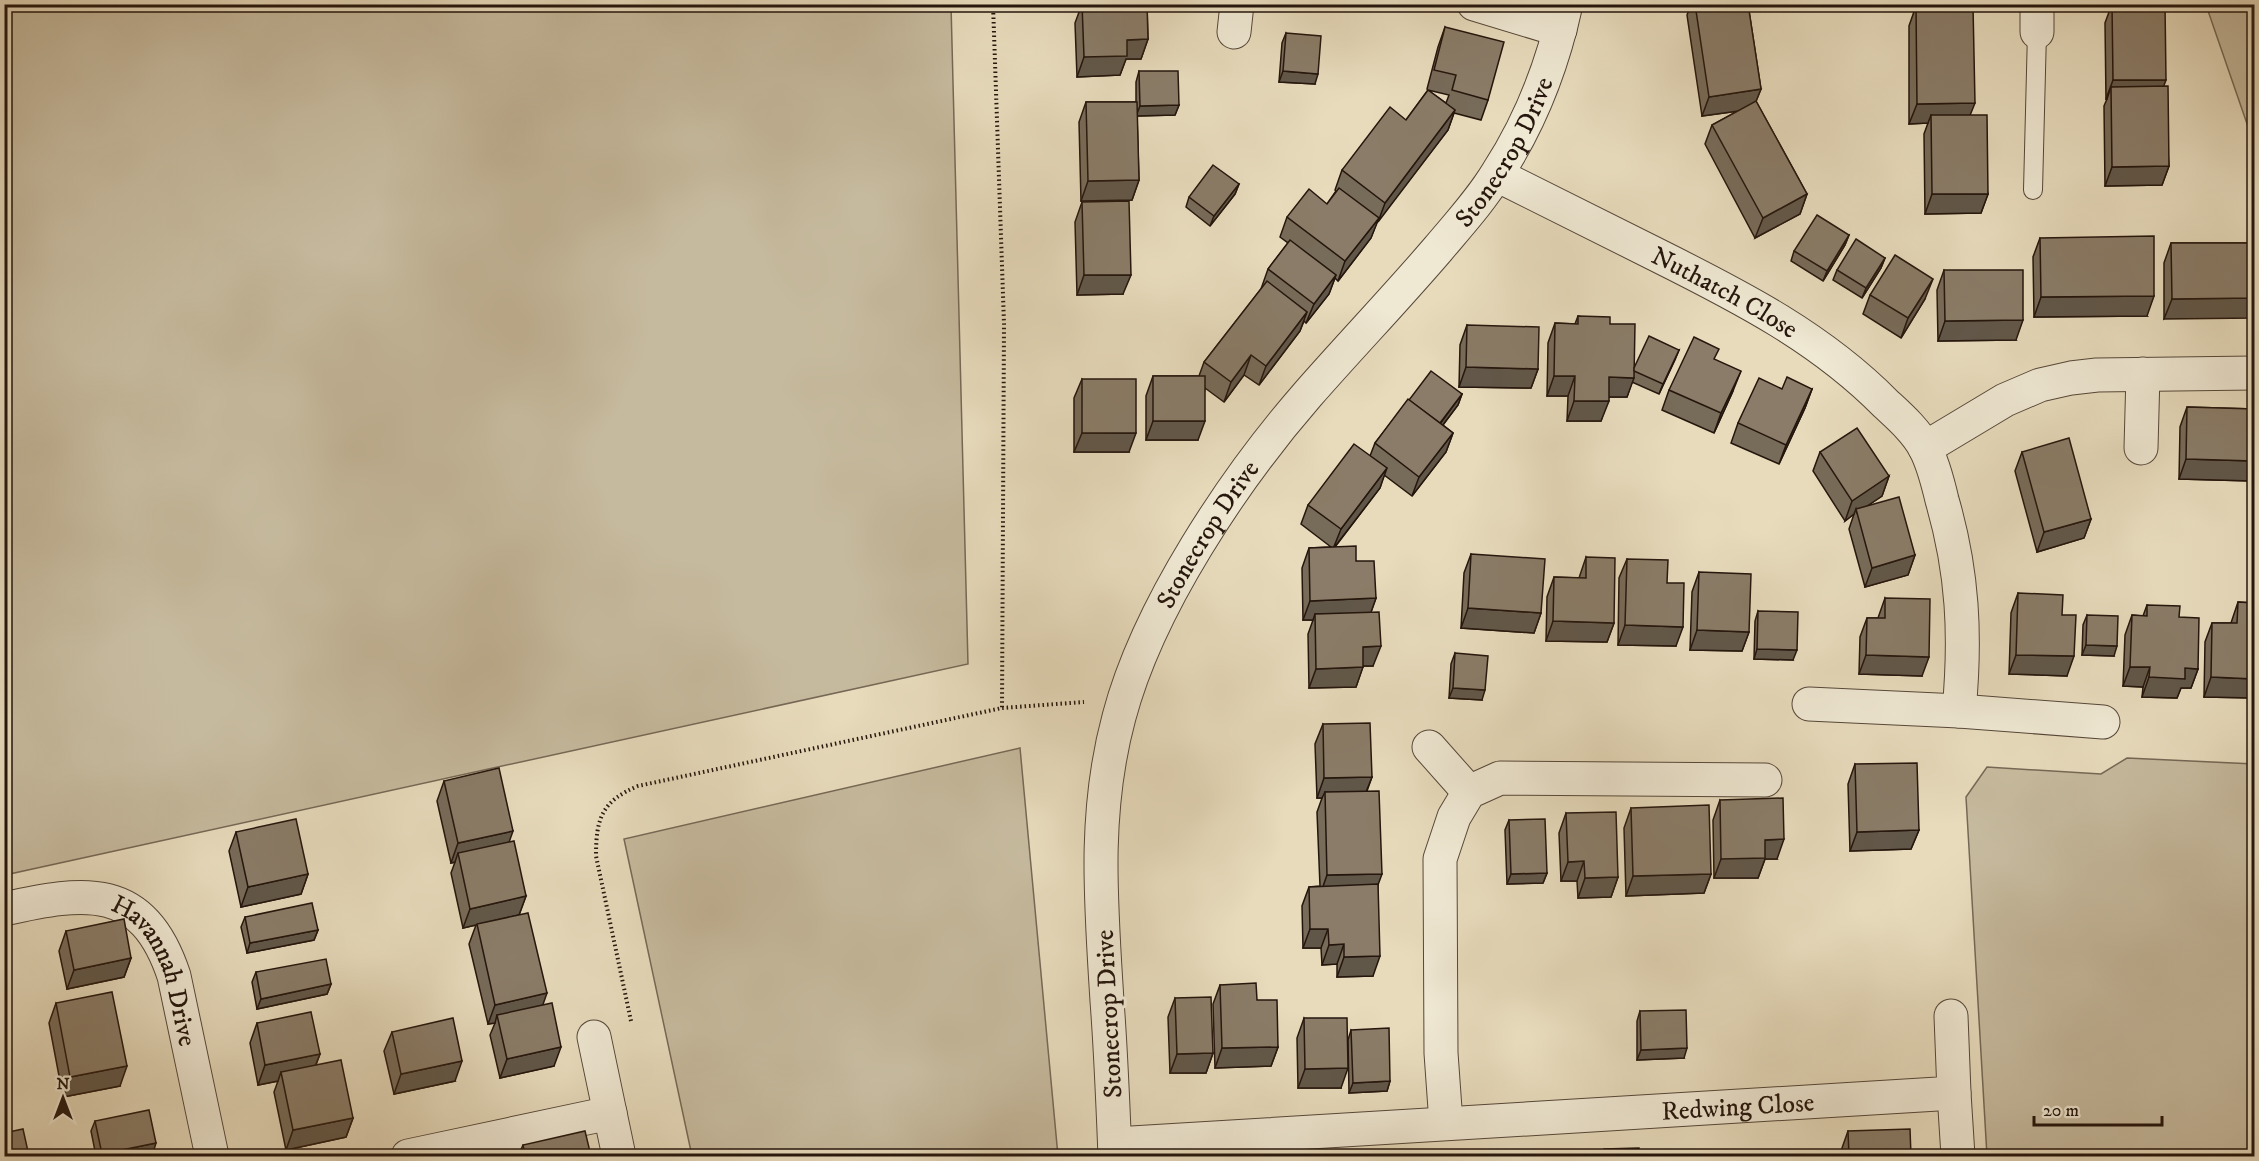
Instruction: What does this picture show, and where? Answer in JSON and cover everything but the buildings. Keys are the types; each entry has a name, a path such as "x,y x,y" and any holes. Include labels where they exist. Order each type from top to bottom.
{"street":[{"path":"1474,4 1563,17"},
{"name":"Stonecrop Drive","path":"1115,1150 1099,881 1101,818 1108,763 1119,714 1141,655 1169,596 1203,538 1259,454 1307,395 1464,219 1497,175 1533,107 1563,17"},
{"name":"Nuthatch Close","path":"1497,175 1711,282 1809,338 1849,368 1909,427 1925,448 1952,533 1960,582 1963,664 1959,711"},
{"path":"1925,448 2005,400 2040,385 2088,376 2254,373"},
{"path":"2141,448 2143,374"},
{"path":"1809,704 1959,711 2103,722"},
{"path":"1429,747 1469,792"},
{"path":"1446,1123 1441,1053 1440,859 1454,817 1469,792 1500,778 1765,780"},
{"name":"Havannah Drive","path":"4,909 54,898 78,896 102,898 141,918 156,936 167,956 174,976 212,1156"},
{"path":"1951,1017 1958,1156"},
{"path":"594,1037 619,1156"},
{"name":"Redwing Close","path":"1115,1150 1446,1123 1954,1093"},
{"path":"408,1156 448,1152 610,1113"}],"lane":[{"path":"2033,190 2037,18"}],"path":[{"path":"993,4 1004,324 1002,708"},
{"path":"633,1030 596,856 596,834 600,817 620,794 639,786 1002,708 1090,702 1119,714"}],"shaded area":[{"path":"4,5 951,5 968,664 5,875"},
{"path":"2206,5 2254,5 2254,144"},
{"path":"1020,748 1058,1156 692,1156 624,839"},
{"path":"2127,758 2254,764 2254,1156 1987,1156 1966,797 1987,767 2101,774"}]}
